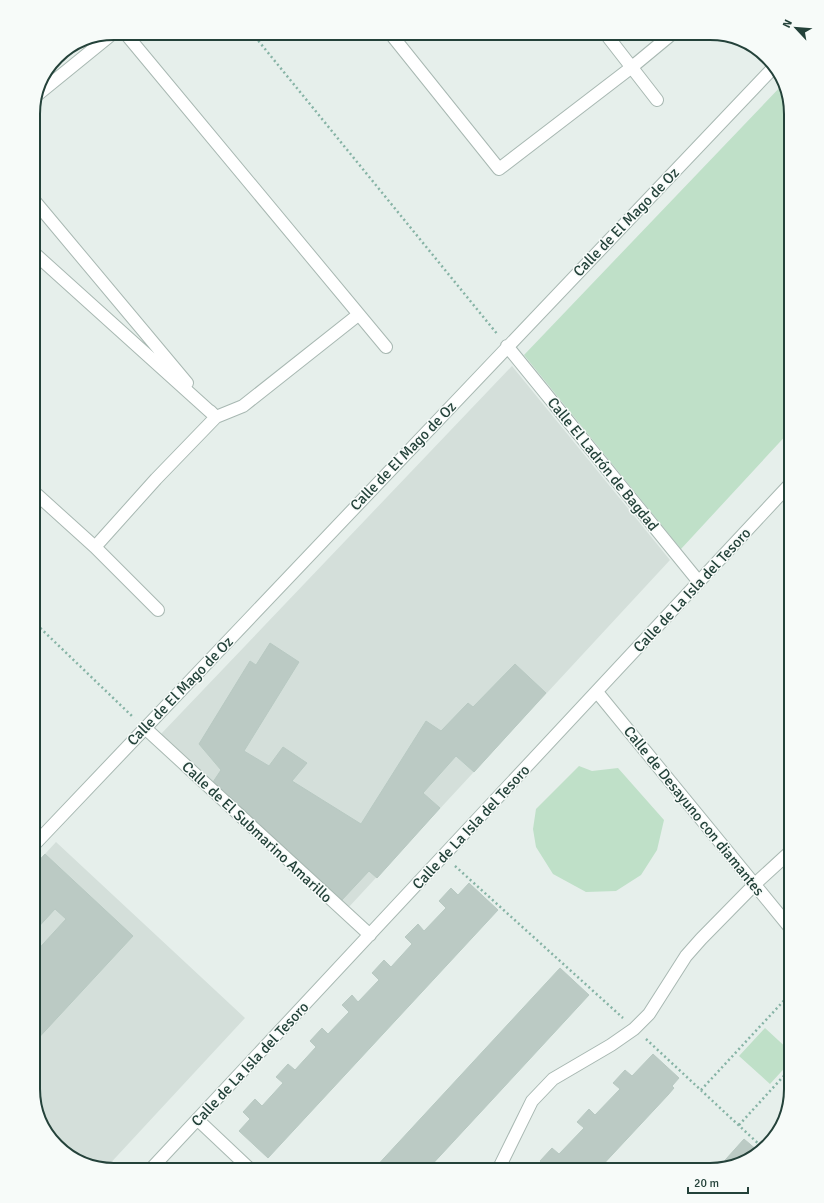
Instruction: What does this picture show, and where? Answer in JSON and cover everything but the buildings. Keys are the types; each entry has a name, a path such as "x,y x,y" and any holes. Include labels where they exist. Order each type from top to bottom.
{"street":[{"path":"131,40 386,347"},
{"path":"396,40 499,169 632,67 665,40"},
{"path":"610,40 657,100"},
{"path":"44,89 103,41"},
{"name":"Calle de El Mago de Oz","path":"40,839 770,71"},
{"path":"40,207 216,417"},
{"path":"40,258 216,417"},
{"path":"95,547 146,490 216,417 243,406 358,315"},
{"name":"Calle El Ladrón de Bagdad","path":"507,346 699,582"},
{"name":"Calle de La Isla del Tesoro","path":"157,1163 784,491"},
{"path":"40,497 95,547 158,610"},
{"name":"Calle de Desayuno con diamantes","path":"597,692 784,920"},
{"name":"Calle de El Submarino Amarillo","path":"144,728 370,935"},
{"path":"501,1163 532,1101 552,1079 611,1045 634,1029 649,1014 686,956 755,884 784,858"},
{"path":"198,1120 244,1163"}],"path":[{"path":"258,40 507,346"},
{"path":"40,628 144,728"},
{"path":"444,856 759,1144"},
{"path":"701,1090 784,1001"},
{"path":"739,1125 784,1076"}],"shaded area":[{"path":"512,366 670,560 348,908 161,734"},
{"path":"56,842 245,1018 111,1163 90,1159 65,1145 50,1126 43,1108 40,1089 40,859"}],"green space":[{"path":"779,88 784,114 784,438 681,549 524,355"},
{"path":"579,766 592,771 618,768 664,820 657,850 641,875 616,891 586,892 553,874 536,847 533,829 536,809"},
{"path":"765,1028 784,1046 784,1069 770,1084 739,1056"}]}
